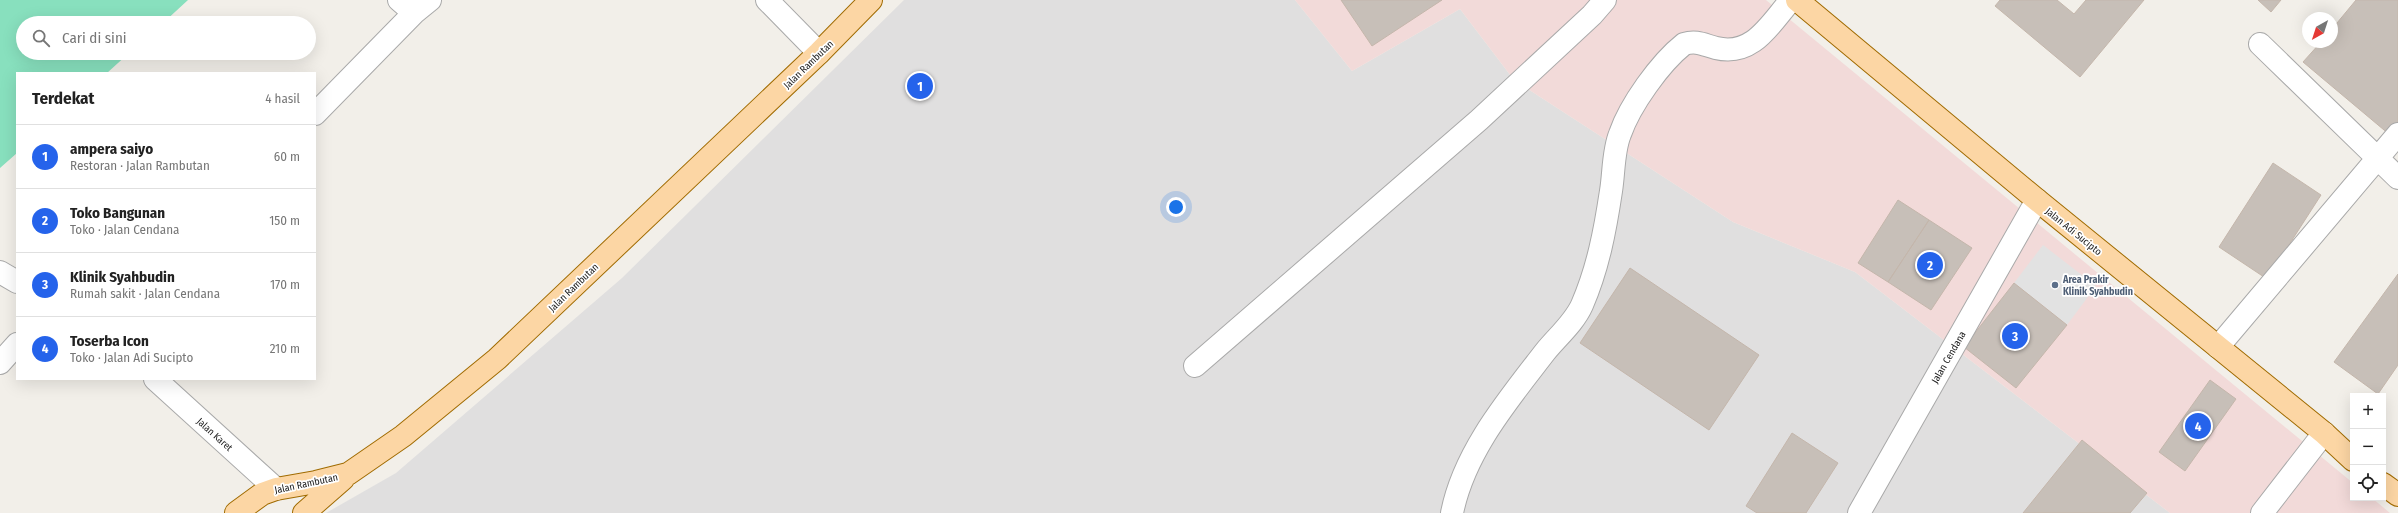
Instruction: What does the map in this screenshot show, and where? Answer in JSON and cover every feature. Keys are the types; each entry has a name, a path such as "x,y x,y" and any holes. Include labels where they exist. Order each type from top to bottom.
{"main road":[{"name":"Jalan Rambutan","path":"238,512 262,494 276,489 316,482 348,474 403,436 497,359 819,53 871,0"},
{"name":"Jalan Adi Sucipto","path":"1797,0 2037,200 2324,433 2350,457"},
{"path":"303,513 348,474"},
{"path":"276,489 294,494 301,502 303,513"}],"street":[{"path":"767,0 819,53"},
{"path":"1195,366 1478,120 1592,15 1605,0"},
{"path":"1452,513 1465,470 1480,444 1504,406 1579,311 1594,277 1606,229 1619,135 1632,110 1662,66 1684,44 1701,42 1732,50 1741,49 1755,41 1791,0"},
{"path":"316,113 414,4"},
{"path":"2260,44 2376,159 2398,178"},
{"path":"2218,347 2398,134"},
{"name":"Jalan Cendana","path":"1859,513 2037,200"},
{"path":"0,272 16,281"},
{"path":"0,363 16,345"},
{"name":"Jalan Karet","path":"156,380 276,489"},
{"path":"2262,513 2324,433"}],"shaded area":[{"path":"904,0 1295,0 1352,71 1460,9 1514,80 1733,222 1855,272 2170,513 326,513 396,473 622,278"},
{"path":"1295,0 1766,0 2350,481 2350,501 2376,501 2390,513 2170,513 1855,272 1733,222 1514,80 1460,9 1352,71"},
{"name":"Area Prakir Klinik Syahbudin","path":"2043,245 2096,286 2067,325 2014,283"}],"green space":[{"path":"0,0 188,0 171,16 16,16 16,60 121,60 108,72 16,72 16,154 0,168"}],"building":[{"path":"1341,0 1442,0 1372,46"},
{"path":"2000,0 2057,0 2074,14 2086,0 2144,0 2080,77 1995,6"},
{"path":"2258,0 2281,0 2271,12"},
{"path":"2356,0 2398,0 2398,126 2390,135 2303,62 2316,48 2338,48 2338,22"},
{"path":"2273,163 2321,195 2267,279 2219,247"},
{"path":"1898,200 1929,220 1888,282 1858,263"},
{"path":"1929,220 1972,248 1931,310 1888,282"},
{"path":"1630,268 1759,355 1709,430 1580,343"},
{"path":"2398,274 2398,365 2379,393 2334,362"},
{"path":"2014,283 2067,325 2016,388 1964,347"},
{"path":"2210,380 2236,399 2185,471 2159,452"},
{"path":"1792,433 1838,463 1806,513 1757,513 1746,506"},
{"path":"2082,440 2147,493 2130,513 2023,513"}],"place":[{"name":"ampera saiyo","path":"920,86"},
{"name":"Toko Bangunan","path":"1930,265"},
{"name":"Area Prakir Klinik Syahbudin","path":"2055,285"},
{"name":"Klinik Syahbudin","path":"2015,336"},
{"name":"Toserba Icon","path":"2198,426"}]}
